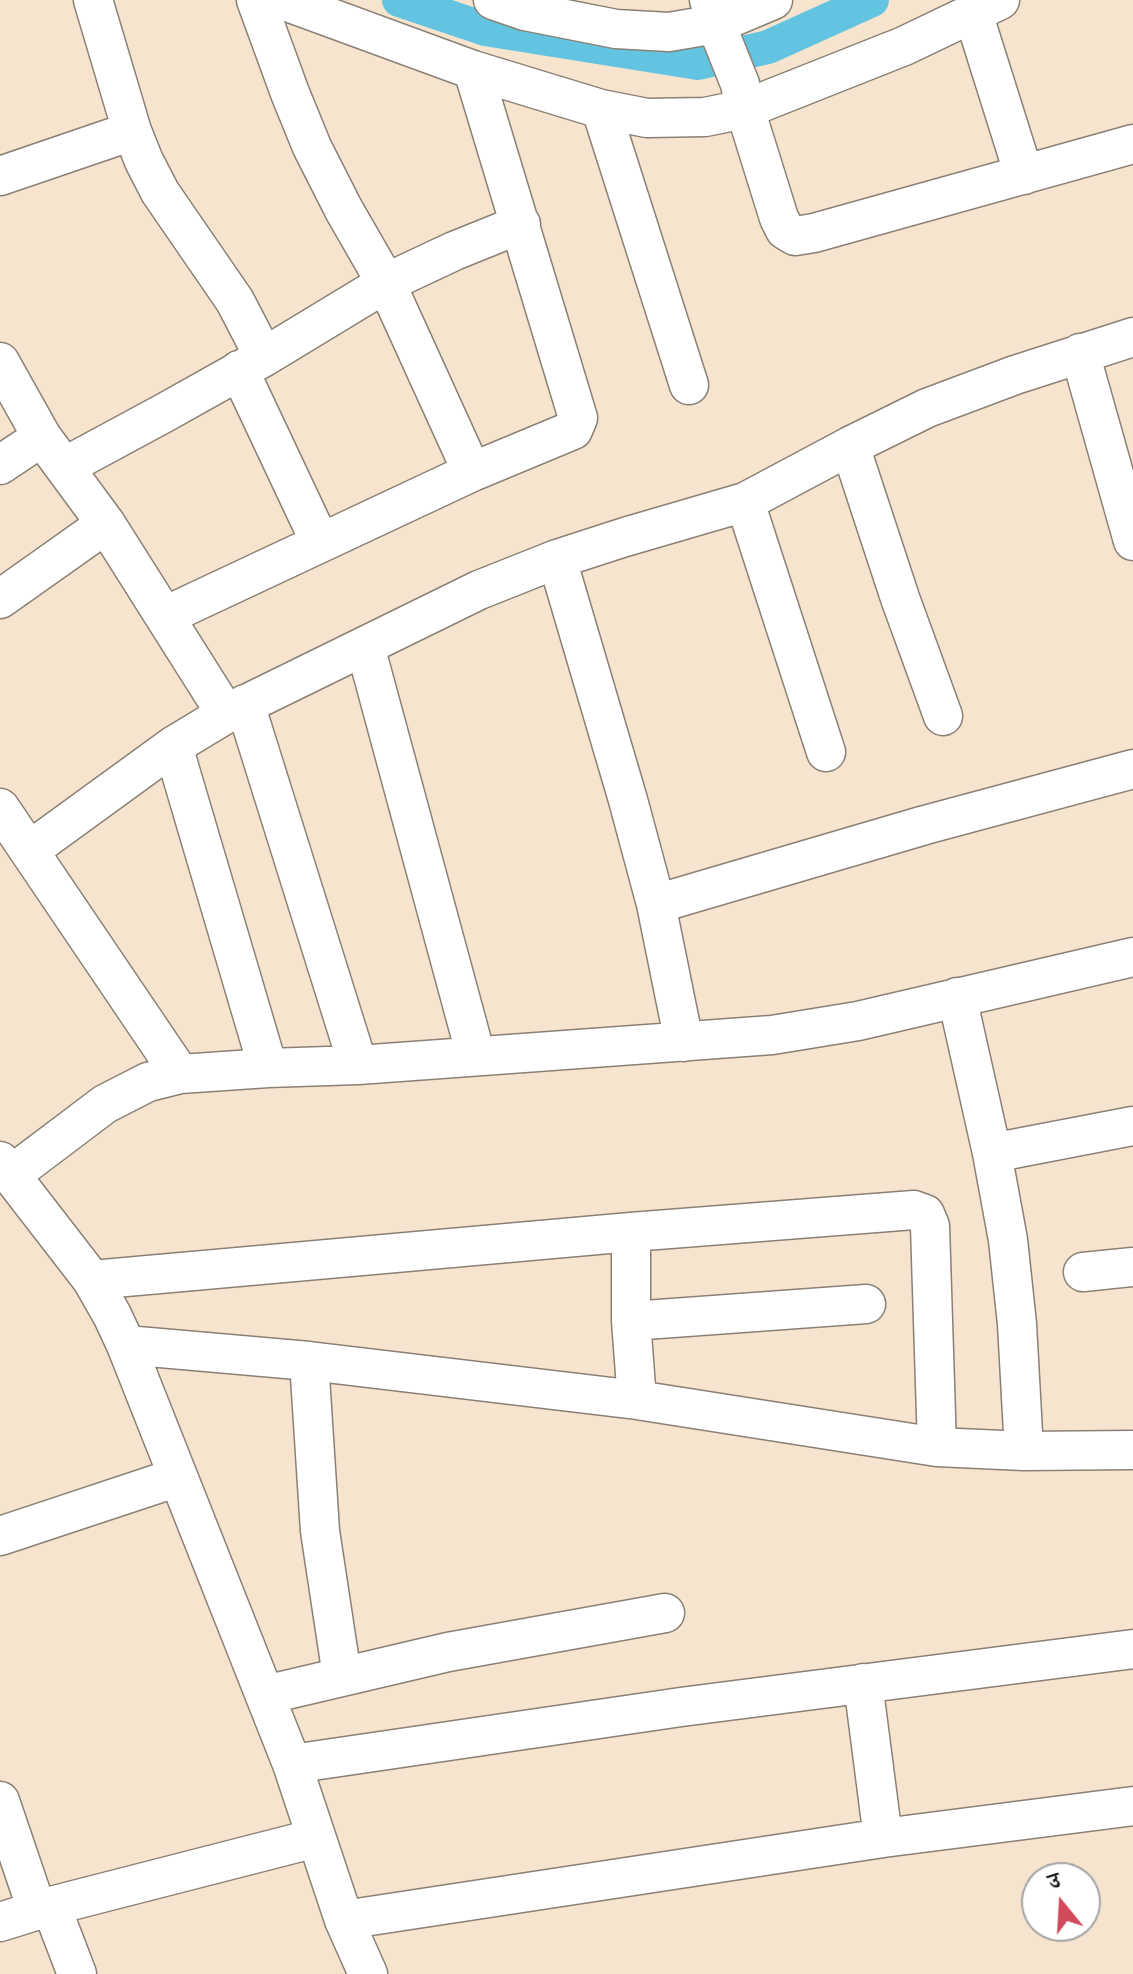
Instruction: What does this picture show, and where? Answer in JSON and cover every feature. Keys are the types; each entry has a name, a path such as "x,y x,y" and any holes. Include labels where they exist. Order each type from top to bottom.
{"street":[{"path":"93,0 144,161 160,192 229,291 251,364 320,542"},
{"path":"256,0 312,147 386,283 472,472"},
{"path":"282,0 473,70 601,109 647,118 705,117 743,97 904,46 986,6 1024,175"},
{"path":"493,0 525,11 616,29 669,32 717,24 773,0"},
{"path":"717,24 743,97 779,218 785,230 795,236 1133,144"},
{"path":"165,616 472,472 573,430 578,418 473,70"},
{"path":"601,109 689,385"},
{"path":"0,176 132,131"},
{"path":"0,465 53,452 164,413 386,283 521,224"},
{"path":"30,850 173,746 236,709 479,590 557,559 745,502 927,408 1133,337"},
{"path":"1080,353 1132,535"},
{"path":"0,362 53,452 106,524 165,616 236,709 358,1065"},
{"path":"850,446 943,716"},
{"path":"745,502 826,752"},
{"path":"0,599 106,524"},
{"path":"557,559 656,904 684,1042"},
{"path":"365,646 476,1056"},
{"path":"173,746 268,1068"},
{"path":"656,904 925,825 1133,769"},
{"path":"0,808 180,1074"},
{"path":"368,1974 344,1920 292,1764 126,1345 92,1280 5,1168 105,1104 148,1082 180,1074 358,1065 772,1035 843,1024 1133,957"},
{"path":"957,997 992,1153 1010,1254 1024,1451"},
{"path":"992,1153 1133,1126"},
{"path":"92,1280 914,1210 925,1214 930,1226 937,1447"},
{"path":"631,1232 631,1321 637,1400"},
{"path":"1083,1272 1133,1267"},
{"path":"631,1321 866,1304"},
{"path":"126,1345 309,1361 637,1400 937,1447 1024,1451 1133,1450"},
{"path":"309,1361 320,1531 342,1676"},
{"path":"0,1536 178,1477"},
{"path":"265,1695 448,1652 665,1613"},
{"path":"292,1764 665,1709 1133,1649"},
{"path":"863,1683 883,1838"},
{"path":"0,1801 44,1908 77,1974"},
{"path":"344,1920 883,1838 1133,1806"},
{"path":"0,1922 316,1838"}],"waterway":[{"path":"399,0 485,29 698,63 768,47 872,0"}]}
